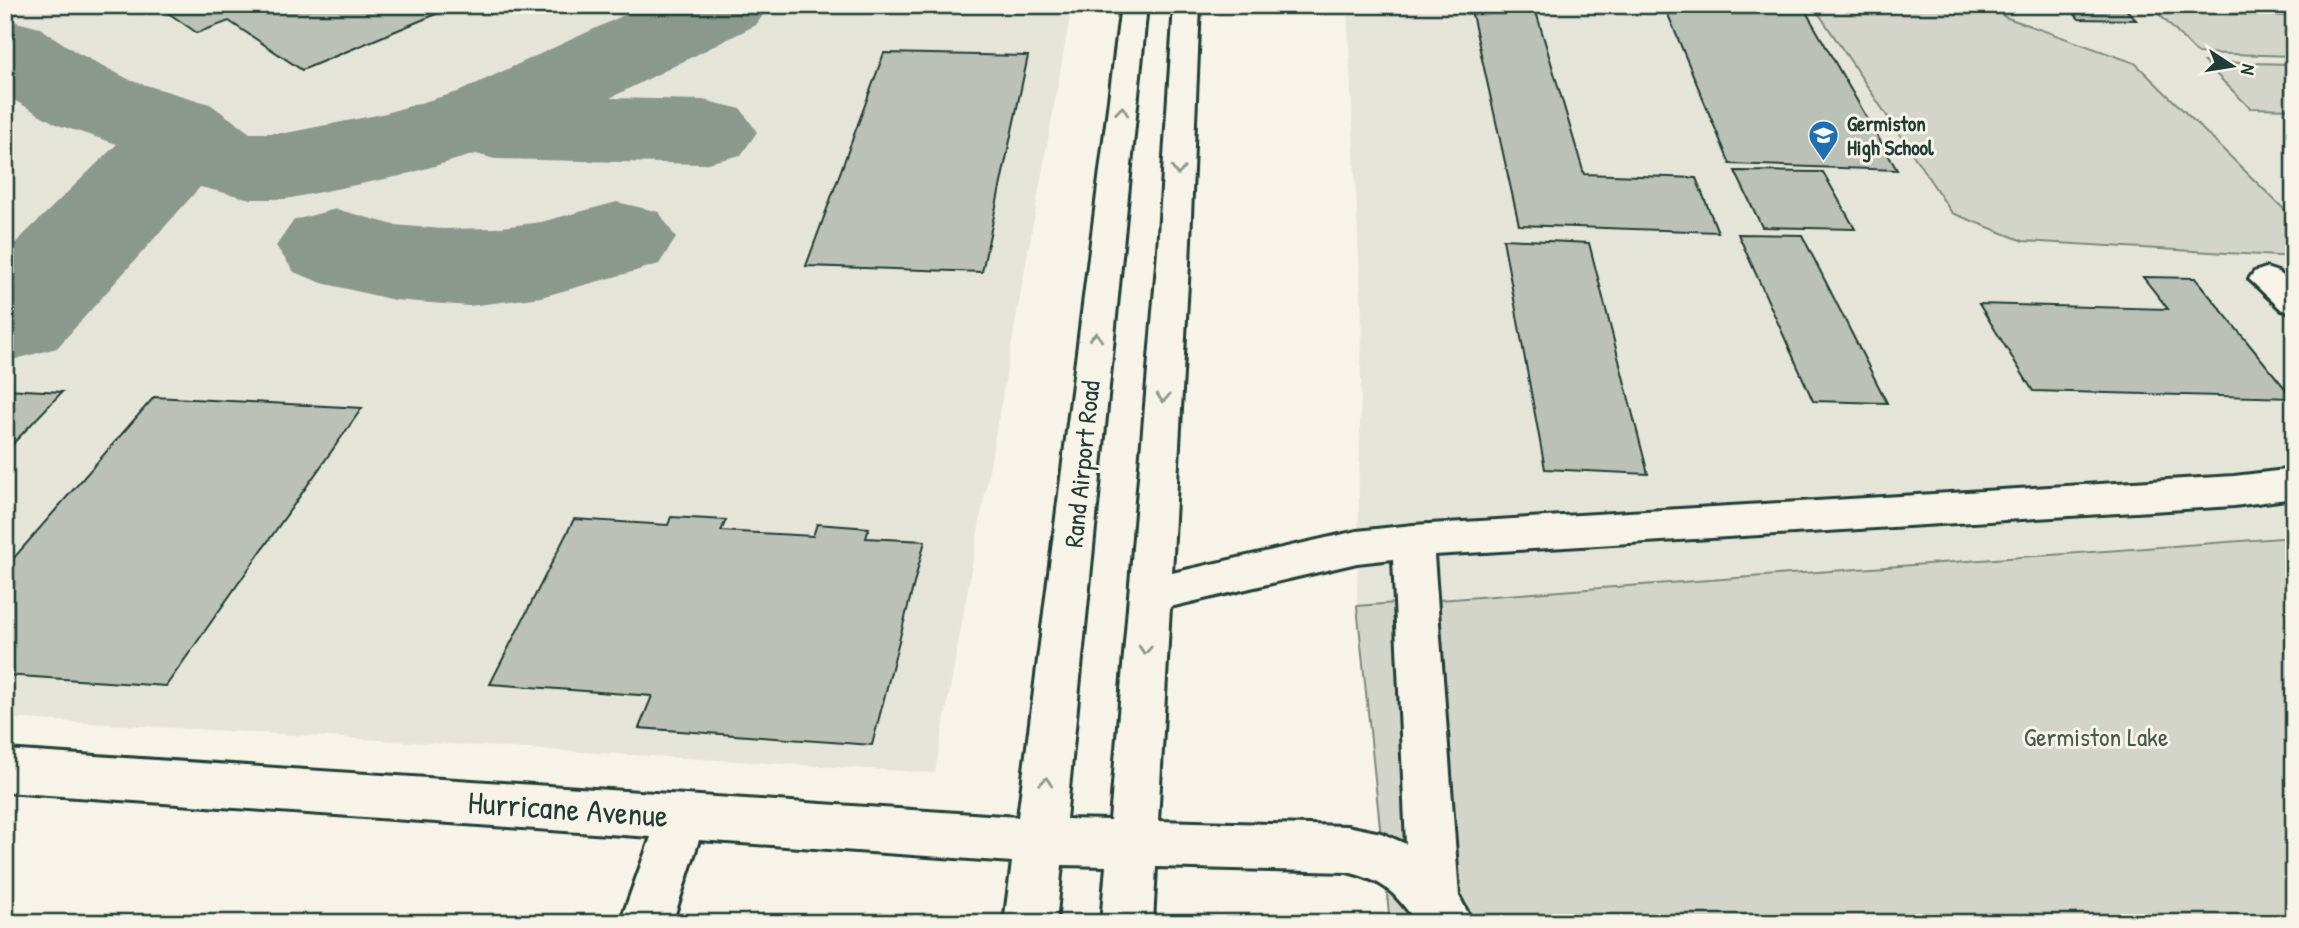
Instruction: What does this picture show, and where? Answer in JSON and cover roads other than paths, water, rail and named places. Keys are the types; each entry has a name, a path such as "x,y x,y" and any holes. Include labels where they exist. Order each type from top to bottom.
{"street":[{"path":"1127,923 1172,278 1187,5"},
{"name":"Rand Airport Road","path":"1030,923 1134,6"},
{"path":"2266,279 2294,302"},
{"path":"1149,595 1344,549 1413,541 2234,491 2294,483"},
{"path":"1413,541 1440,913"},
{"name":"Hurricane Avenue","path":"5,771 1039,841 1347,849 1384,858 1411,878 1440,913"},
{"path":"646,923 682,817"}],"place":[{"name":"Germiston High School","path":"1824,163"}],"park label":[{"name":"Germiston Lake","path":"2096,737"}]}
